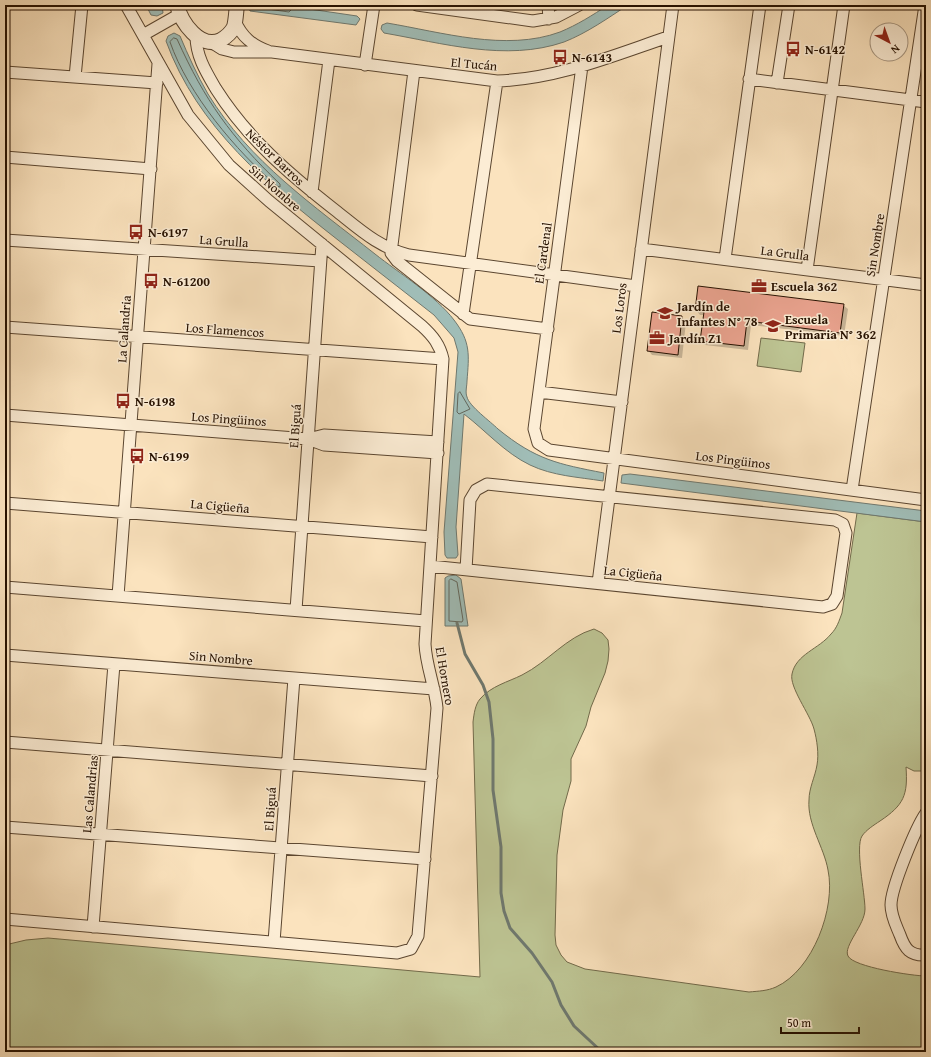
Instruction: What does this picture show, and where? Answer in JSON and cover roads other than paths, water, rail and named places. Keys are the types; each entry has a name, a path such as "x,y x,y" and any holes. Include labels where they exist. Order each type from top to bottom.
{"street":[{"path":"75,77 82,5"},
{"name":"Sin Nombre","path":"126,5 188,115 216,151 249,185 430,333 441,349 443,359"},
{"path":"211,42 225,38 230,33 235,21 237,5"},
{"path":"365,65 374,5"},
{"path":"417,5 462,8 533,22 549,19 565,13 579,5"},
{"path":"548,5 549,19"},
{"name":"Los Loros","path":"598,583 673,5"},
{"path":"725,259 760,5"},
{"path":"777,83 789,5"},
{"path":"807,270 844,5"},
{"name":"Sin Nombre","path":"852,490 925,5"},
{"path":"142,35 178,10"},
{"name":"Néstor Barros","path":"178,10 184,22 196,36 211,42"},
{"name":"El Tucán","path":"235,21 241,33 250,42 272,52"},
{"name":"Néstor Barros","path":"196,36 196,46 202,63 211,81 236,118 281,166 373,239 391,250"},
{"name":"El Tucán","path":"211,42 222,49 234,52 272,52 497,81 529,79 582,66 668,37"},
{"path":"312,192 329,60"},
{"name":"La Calandria","path":"118,596 158,64"},
{"name":"El Cardenal","path":"538,443 534,429 582,66"},
{"path":"414,71 391,250 398,261 463,314 478,321 548,329"},
{"path":"5,72 157,83"},
{"path":"749,79 926,102"},
{"path":"463,314 497,81"},
{"path":"5,157 150,169"},
{"name":"La Grulla","path":"5,240 320,261"},
{"name":"El Biguá","path":"296,610 322,244"},
{"name":"La Grulla","path":"641,248 926,285"},
{"path":"391,250 409,255 470,264 636,286"},
{"name":"Los Flamencos","path":"5,327 314,351 443,359"},
{"name":"El Hornero","path":"274,942 397,953 411,949 418,936 437,708 434,690 425,657 443,359"},
{"path":"539,392 622,402"},
{"name":"Los Pingüinos","path":"5,415 308,439 324,435 438,448"},
{"name":"Los Pingüinos","path":"538,443 549,450 926,500"},
{"path":"466,570 468,506 472,495 481,486 492,484 610,496"},
{"name":"La Cigüeña","path":"430,566 823,607 832,604 837,596 846,533 843,524 834,520 610,496"},
{"name":"La Cigüeña","path":"5,503 432,537"},
{"path":"5,586 426,621"},
{"name":"Sin Nombre","path":"5,655 434,690"},
{"name":"Las Calandrias","path":"93,927 114,664"},
{"name":"El Biguá","path":"274,942 294,678"},
{"path":"5,742 432,776"},
{"path":"926,813 914,834 893,894 891,906 893,918 905,947 915,955 926,955"},
{"path":"5,827 425,859"},
{"path":"5,919 274,942"}],"water":[{"path":"146,5 162,5 163,13 157,16 151,15"},
{"path":"248,5 282,5 357,16 360,19 356,25 250,11"},
{"path":"608,5 628,5 589,30 573,38 542,48 497,51 474,49 384,33 381,29 382,25 387,23 474,38 518,40 539,38 560,32 573,26"},
{"path":"174,33 180,36 208,94 224,118 243,141 306,200 417,285 437,302 454,320 460,328 468,349 466,395 472,405 498,429 524,448 560,463 604,473 603,481 557,474 530,465 504,448 464,414 456,527 458,555 456,558 447,558 445,555 444,532 458,352 454,338 434,315 286,198 261,176 238,152 216,128 196,101 179,72 166,41 168,36"},
{"path":"630,474 926,511 926,522 621,483 622,475"},
{"path":"456,575 461,579 468,626 445,626 445,578"}],"waterway":[{"path":"457,623 465,654 483,685 489,702 493,739 493,790 501,847 501,893 504,911 510,928 532,953 552,982 561,1005 574,1026 602,1052"}],"place":[{"name":"N-6142","path":"793,49"},
{"name":"N-6143","path":"560,57"},
{"name":"N-6197","path":"136,232"},
{"name":"N-61200","path":"151,281"},
{"name":"Escuela 362","path":"759,286"},
{"name":"Jardín de Infantes N° 78","path":"665,313"},
{"name":"Escuela Primaria N° 362","path":"773,326"},
{"name":"Jardín Z1","path":"657,338"},
{"name":"N-6198","path":"123,401"},
{"name":"N-6199","path":"137,456"}]}
